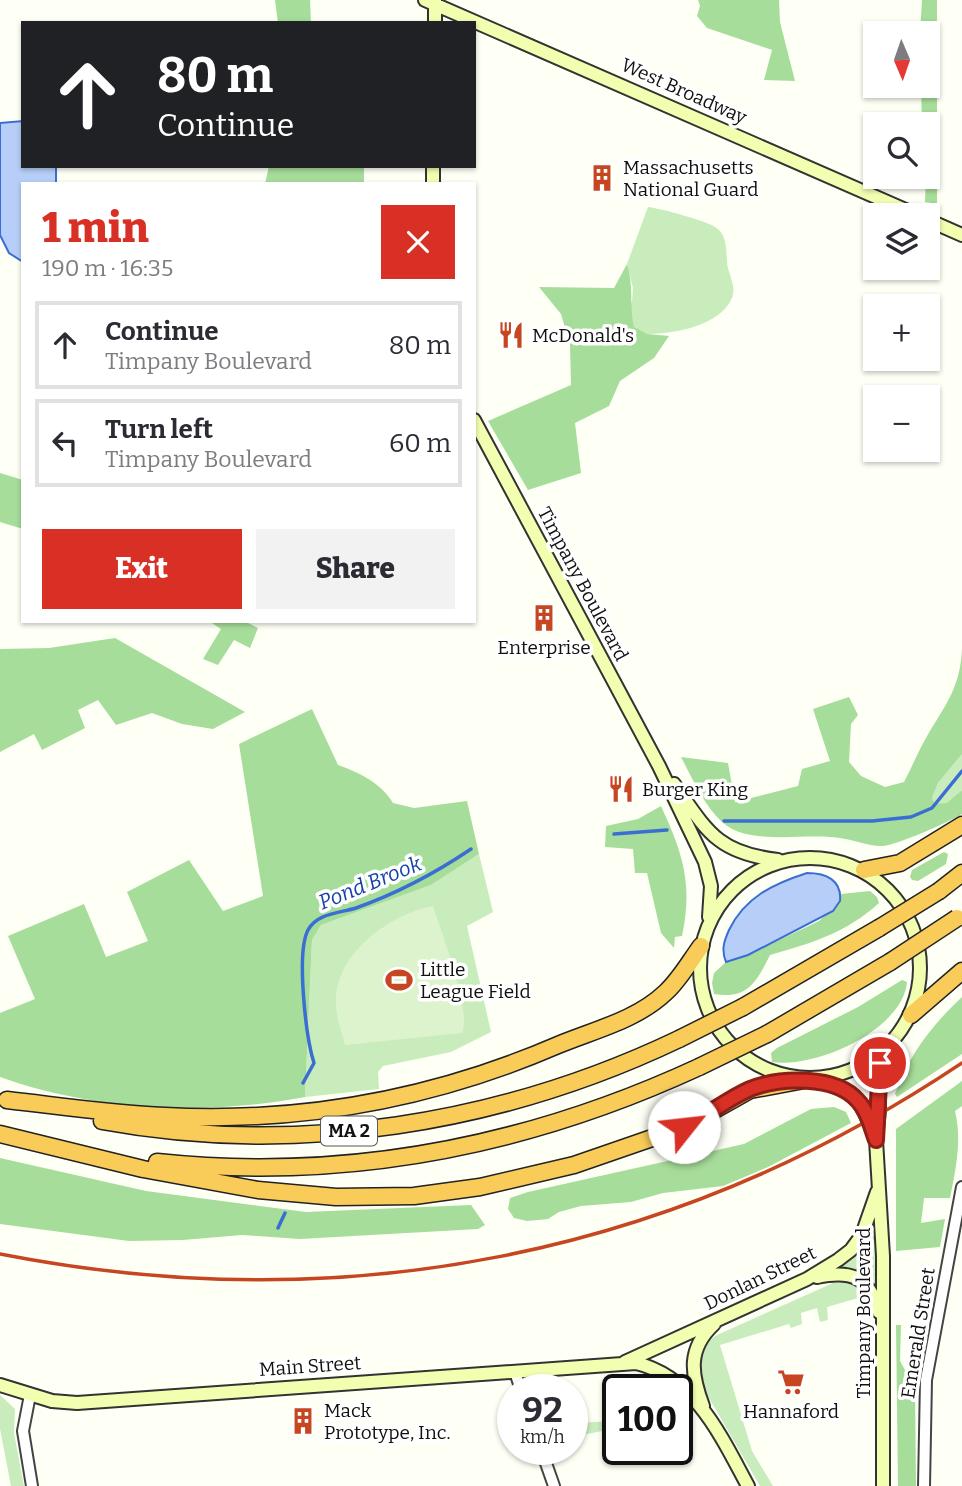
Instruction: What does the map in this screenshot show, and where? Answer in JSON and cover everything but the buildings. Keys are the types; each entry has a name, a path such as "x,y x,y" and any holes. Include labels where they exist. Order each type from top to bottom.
{"highway":[{"path":"864,870 900,863 962,825"},
{"name":"MA 2","path":"4,1099 109,1123 179,1131 281,1135 350,1131 453,1116 520,1100 586,1078 679,1039 743,1007 879,928 939,891 962,873"},
{"name":"MA 2","path":"0,1133 68,1149 167,1163 256,1168 334,1166 418,1156 493,1142 557,1124 629,1098 699,1067 767,1034 890,962 960,916"},
{"path":"4,1099 130,1114 209,1117 315,1112 397,1098 495,1070 638,1012 666,992 701,946"},
{"path":"911,1014 962,971"},
{"path":"68,1149 143,1169 258,1191 345,1197 414,1196 490,1185 574,1165 639,1145 684,1127 759,1086 809,1080"}],"main road":[{"name":"West Broadway","path":"432,1 435,21"},
{"name":"West Broadway","path":"432,1 890,203"},
{"path":"940,225 962,235"},
{"name":"Timpany Boulevard","path":"476,424 659,766 708,869 712,893 708,925"},
{"name":"Timpany Boulevard","path":"659,766 710,834 736,850 778,860"},
{"path":"820,857 864,870 899,902 915,936 920,970 911,1014 885,1049 857,1067 809,1080 757,1064 724,1035 709,1010 701,974 701,946 708,925 733,890 750,876 778,860 820,857"},
{"name":"Timpany Boulevard","path":"883,1486 883,1227 877,1191 876,1140 878,1072 885,1049"},
{"name":"Timpany Boulevard","path":"809,1080 838,1087 853,1095 863,1107 876,1140"},
{"name":"Donlan Street","path":"661,1345 807,1279 838,1260 855,1245 867,1226 877,1191"},
{"path":"807,1279 841,1274 860,1280 869,1287 876,1301 883,1329"},
{"path":"703,1407 693,1376 694,1352 708,1330 723,1318"},
{"name":"Main Street","path":"625,1363 661,1345"},
{"name":"Main Street","path":"0,1384 30,1395 77,1403 625,1363 649,1366 663,1372 703,1407 748,1486"}],"street":[{"name":"Emerald Street","path":"924,1486 926,1380 962,1187"},
{"path":"30,1395 23,1431 32,1486"},
{"path":"547,1465 554,1486"}],"green space":[{"path":"275,0 310,0 311,21 278,21"},
{"path":"698,0 779,0 780,22 795,81 764,80 772,50 707,28 697,16 700,6"},
{"path":"922,0 937,0 937,21 921,21"},
{"path":"921,98 937,98 937,112 922,112"},
{"path":"269,168 364,168 364,182 265,182"},
{"path":"926,189 937,189 937,203 925,202"},
{"path":"648,207 693,218 719,230 725,242 727,266 733,288 732,298 726,308 707,322 682,330 647,334 632,351 570,398 632,302 633,288 627,264"},
{"path":"627,264 634,327 647,334 669,336 654,358 620,381 609,406 575,423 581,473 528,490 488,421 571,385 570,345 561,314 539,287 614,288"},
{"path":"0,473 21,479 21,528 0,522"},
{"path":"212,623 248,623 258,628 250,648 234,640 218,665 203,659 221,629"},
{"path":"115,638 245,712 213,729 182,724 152,713 116,725 98,700 78,710 85,728 42,750 34,734 0,752 0,649 49,648"},
{"path":"962,649 962,754 938,783 932,798 935,804 947,803 962,790 962,814 911,838 878,846 836,837 772,837 739,832 720,820 712,811 681,757 728,763 735,802 798,786 802,769 830,761 813,709 849,697 858,715 851,724 849,762 861,776 885,787 904,782 955,686"},
{"path":"312,709 338,765 369,779 393,803 414,808 467,801 479,854 431,885 321,925 312,940 305,1097 229,1107 151,1107 74,1097 0,1077 0,1013 35,999 8,936 84,904 106,957 148,941 127,892 189,860 223,911 263,896 239,744"},
{"path":"962,754 962,790 947,804 935,804 932,798 938,783"},
{"path":"661,806 675,839 686,885 682,936 675,937 674,948 661,933 647,873 635,873 633,849 605,847 606,826 638,819"},
{"path":"944,852 948,854 946,864 918,881 912,880 912,870"},
{"path":"479,854 493,912 467,926 491,1032 451,1052 383,1066 378,1072 379,1089 305,1097 312,940 321,925 431,885"},
{"path":"870,891 879,903 854,922 814,941 770,955 756,980 743,991 726,995 714,994 714,973 726,962 748,955 819,921 840,901 841,894"},
{"name":"Little League Field","path":"433,906 459,990 463,1008 462,1033 345,1045 336,1008 337,989 343,971 353,955 381,928 398,918"},
{"path":"902,980 907,982 902,1000 890,1016 854,1043 811,1059 790,1063 772,1062 771,1053 777,1048 858,1007"},
{"path":"962,997 962,1054 897,1097 895,1094 914,1054 940,1019"},
{"path":"962,1081 962,1106 955,1111 958,1143 950,1198 924,1198 921,1223 945,1219 940,1247 896,1251 896,1129"},
{"path":"834,1107 846,1112 851,1123 768,1167 723,1186 663,1193 631,1202 581,1206 559,1212 548,1219 527,1221 514,1218 508,1209 510,1198 528,1192 744,1144 811,1109"},
{"path":"0,1158 146,1191 306,1212 471,1205 485,1225 478,1229 300,1239 242,1235 129,1241 0,1224"},
{"path":"878,1229 879,1282 874,1283 858,1271 844,1268 842,1264 858,1250 872,1230"},
{"path":"847,1282 861,1289 865,1296 827,1307 828,1320 820,1322 817,1308 801,1313 802,1324 791,1328 789,1324 720,1345 752,1451 773,1486 760,1486 698,1379 697,1365 702,1348 717,1335 833,1283"},
{"path":"896,1325 901,1325 900,1361 915,1388 916,1486 898,1486"},
{"path":"0,1395 15,1409 14,1433 24,1486 11,1486 0,1429"},
{"path":"588,1422 602,1422 602,1431 588,1434"}],"water":[{"path":"21,121 21,168 56,168 56,182 21,182 21,261 9,253 0,235 0,123"},
{"path":"807,873 826,876 835,883 840,901 833,911 748,955 726,962 723,950 726,938 743,909 761,893"}],"waterway":[{"name":"Pond Brook","path":"724,821 872,821 911,817 932,808 962,771"},
{"name":"Pond Brook","path":"614,834 667,830"},
{"name":"Pond Brook","path":"303,1083 314,1063 305,1016 303,976 304,941 312,924 323,917 356,908 401,889 471,849"},
{"name":"Pond Brook","path":"278,1228 285,1213"}],"railway":[{"path":"0,1254 128,1273 254,1280 378,1274 500,1256 620,1226 737,1184 851,1130 962,1063"}],"place":[{"name":"Massachusetts National Guard","path":"602,178"},
{"name":"McDonald's","path":"511,335"},
{"name":"Enterprise","path":"544,618"},
{"name":"Burger King","path":"621,789"},
{"name":"Little League Field","path":"399,980"},
{"name":"Hannaford","path":"791,1382"},
{"name":"Mack Prototype, Inc.","path":"303,1421"}],"route":[{"path":"684,1127 759,1086 813,1080 831,1084 853,1095 863,1107 876,1140 880,1063"}]}
